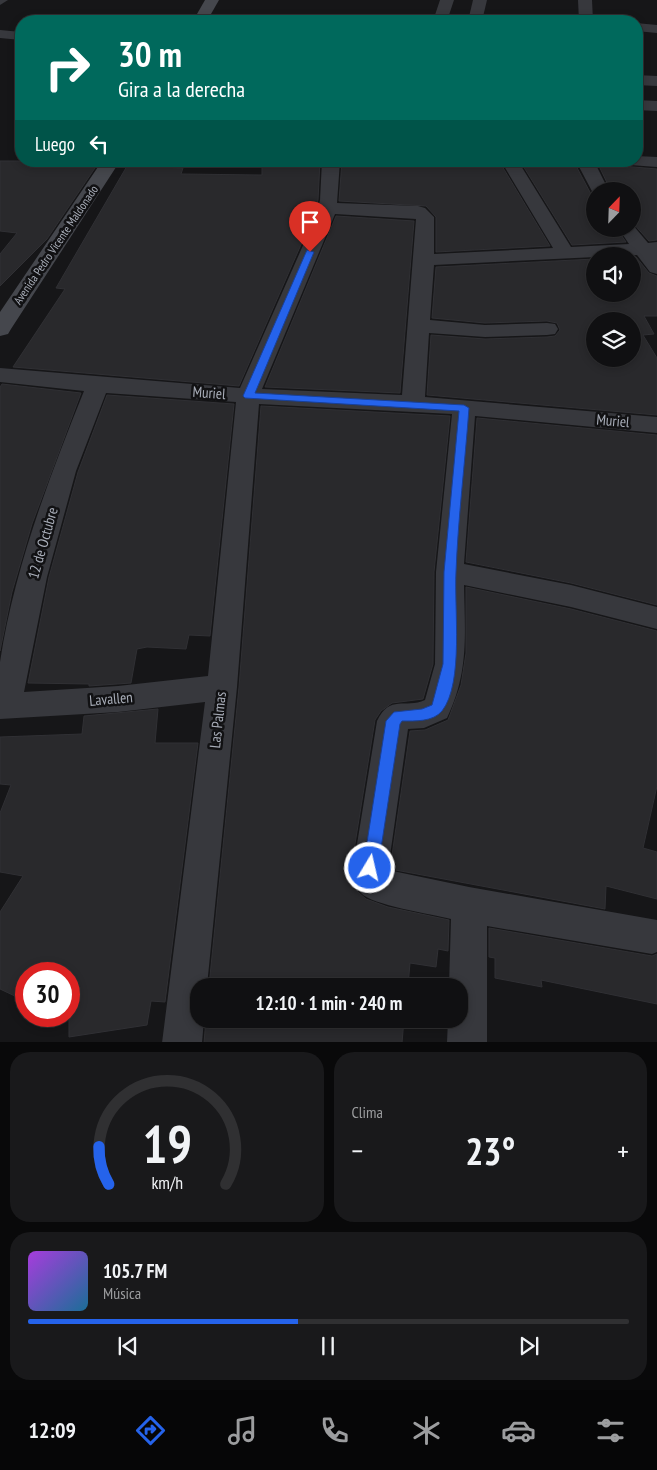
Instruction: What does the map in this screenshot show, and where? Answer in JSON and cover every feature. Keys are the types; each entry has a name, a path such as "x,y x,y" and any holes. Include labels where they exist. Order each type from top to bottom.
{"main road":[{"path":"203,15 212,0"},
{"name":"Avenida Pedro Vicente Maldonado","path":"0,329 107,167"}],"street":[{"path":"442,15 447,0"},
{"path":"477,15 480,0"},
{"path":"514,15 515,0"},
{"path":"585,0 586,15"},
{"path":"643,28 657,29"},
{"path":"0,34 15,35"},
{"path":"0,45 15,46"},
{"path":"643,80 657,81"},
{"path":"643,105 657,106"},
{"path":"643,161 657,162"},
{"path":"248,396 327,208 331,167"},
{"path":"513,167 565,252"},
{"path":"588,167 596,182"},
{"path":"327,208 423,214 425,216 424,260 413,404"},
{"path":"638,238 650,248 657,268"},
{"path":"424,260 650,248"},
{"path":"419,326 484,330 547,329"},
{"name":"Muriel","path":"0,375 98,385 248,396 413,404 657,425"},
{"name":"12 de Octubre","path":"3,706 33,577 64,472 98,385"},
{"name":"Las Palmas","path":"182,1042 222,687 248,396"},
{"path":"464,408 450,572 450,664 441,699 436,709 430,713 399,716 393,721 370,875 373,881 381,886 469,905 652,936"},
{"path":"450,572 571,596 657,618"},
{"name":"Lavallen","path":"3,706 118,699 222,687"},
{"path":"468,1042 469,905"}],"building":[{"path":"0,161 15,161 15,167 96,167 47,239 0,286 0,254 17,233 0,231"},
{"path":"126,167 183,168 181,174 262,175 262,167 320,167 318,200 314,215 239,386 13,367 65,289 56,288"},
{"path":"342,167 503,167 550,246 436,252 436,217 426,206 339,201"},
{"path":"524,167 577,167 586,185 586,238 623,238 626,242 572,245"},
{"path":"599,167 657,169 657,240 649,241 641,232 641,182 607,182"},
{"path":"336,216 414,221 400,393 265,387"},
{"path":"586,259 586,302 641,302 641,263 649,273 657,276 657,316 644,316 654,334 643,335 657,358 657,415 427,395 431,335 485,339 547,337 555,336 560,330 557,323 547,321 485,323 432,318 436,267"},
{"path":"2,384 81,393 32,524 12,592 0,651 0,387"},
{"path":"107,395 234,404 210,636 189,635 186,649 147,647 137,649 131,683 89,686 89,684 28,683 49,577 78,472"},
{"path":"261,406 450,416 434,572 433,664 423,699 392,703 381,711 375,720 350,875 358,892 366,899 388,907 449,920 448,951 438,949 436,967 410,963 409,978 210,978 239,687"},
{"path":"477,418 657,435 657,605 571,583 466,562"},
{"path":"466,587 571,609 657,631 657,786 643,848 657,852 657,899 606,886 605,909 390,869 410,731 425,730 448,720 461,685 466,653"},
{"path":"158,709 155,743 198,743 165,1002 151,1001 147,1025 69,1037 69,1027 80,1027 80,962 15,962 15,996 0,989 0,912 23,876 0,872 0,813 11,785 0,784 0,737 82,734 84,716"},
{"path":"489,928 652,956 657,954 657,1004 541,980 542,987 495,978 495,958 489,957"},
{"path":"205,1028 403,1028 402,1042 204,1042"}],"route":[{"path":"310,252 248,396 288,396 464,408 450,572 450,664 441,699 436,709 424,715 399,716 393,721 370,868"}]}
